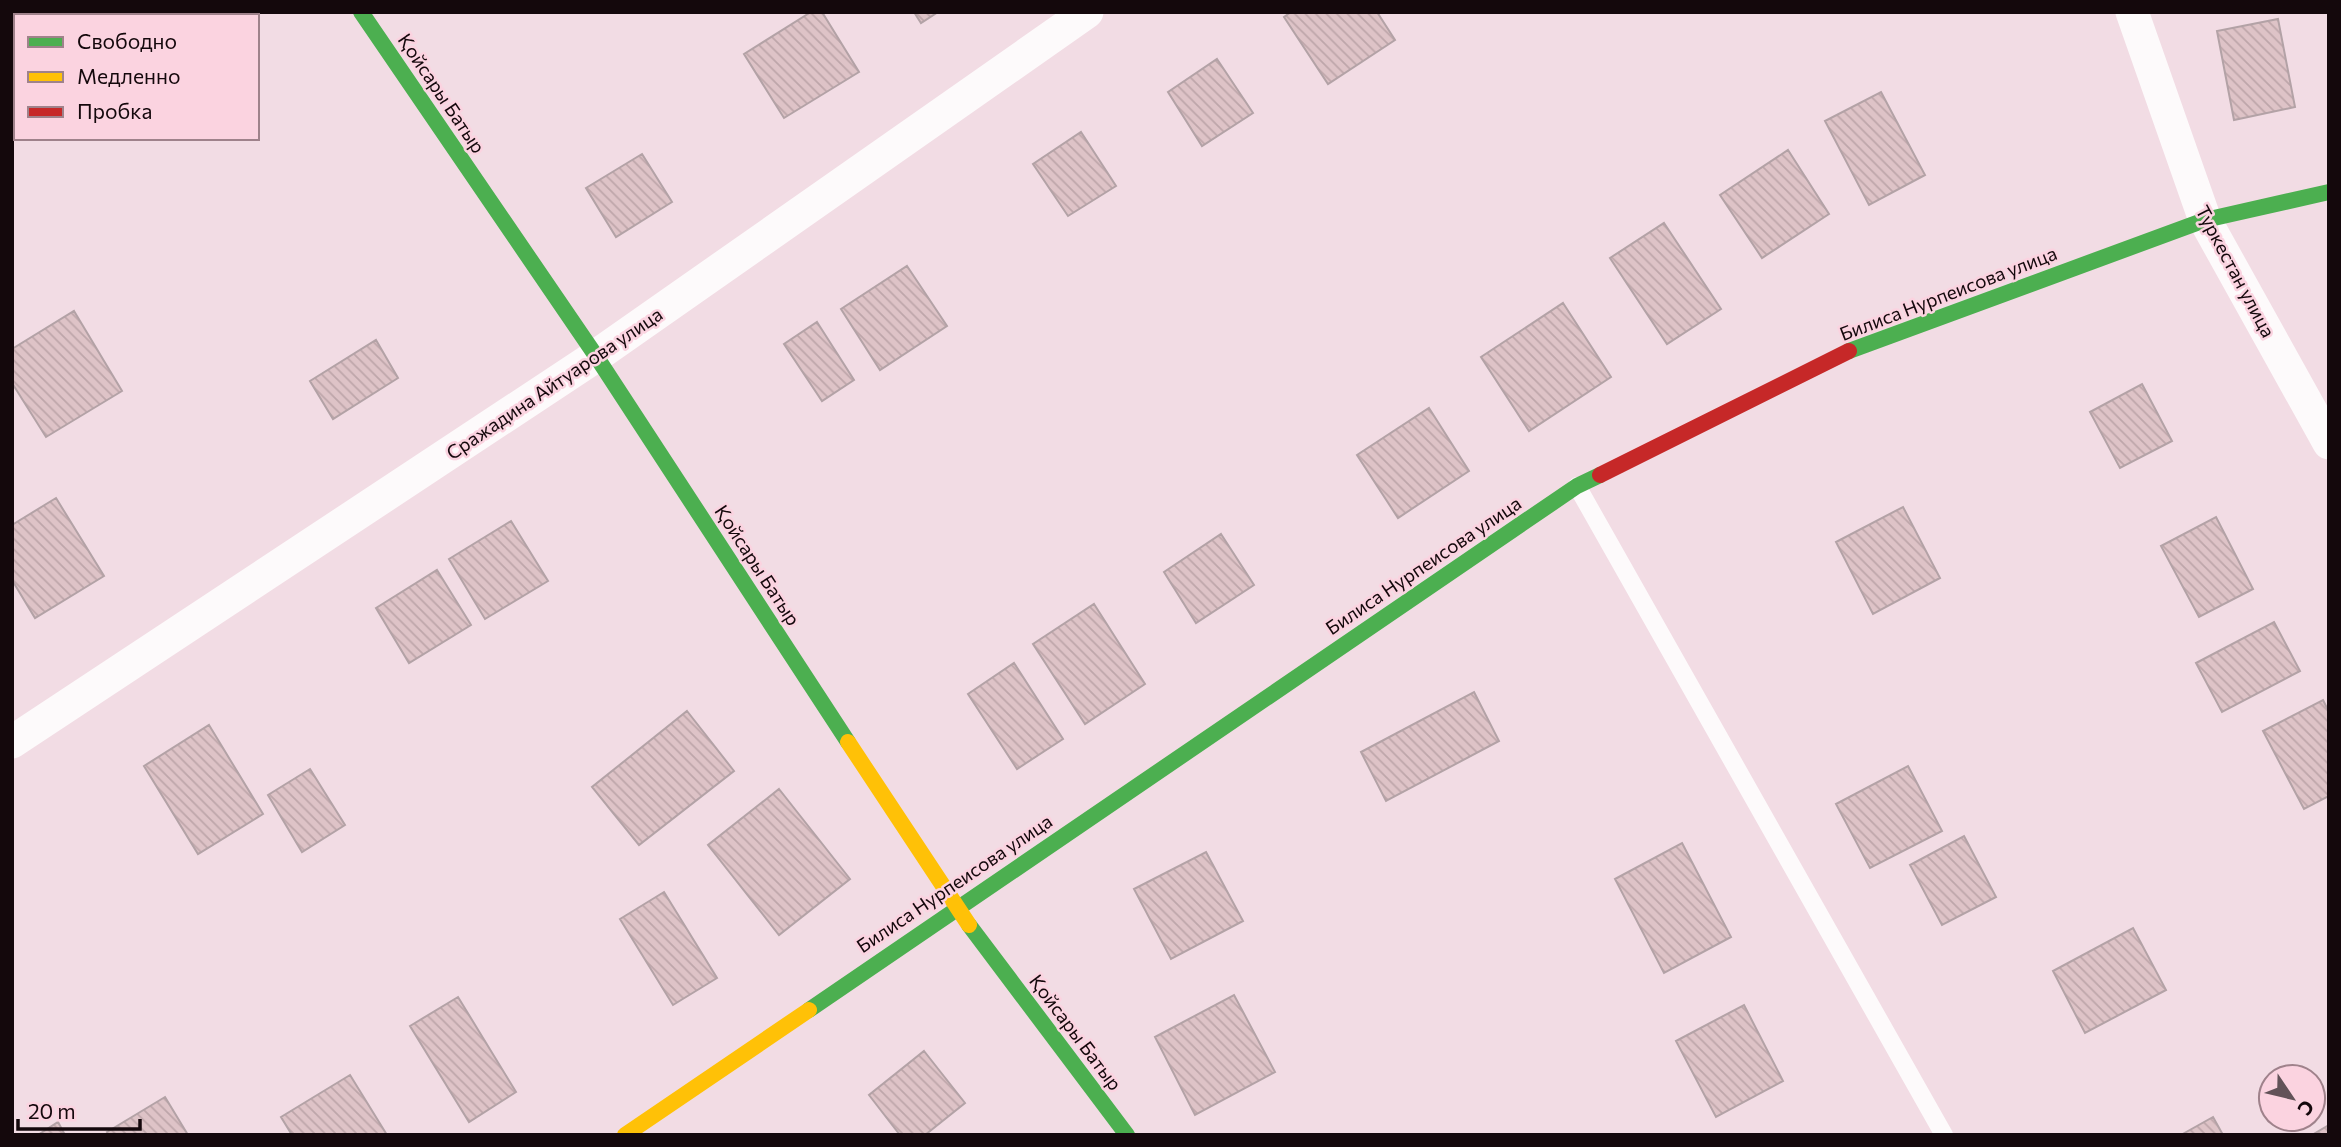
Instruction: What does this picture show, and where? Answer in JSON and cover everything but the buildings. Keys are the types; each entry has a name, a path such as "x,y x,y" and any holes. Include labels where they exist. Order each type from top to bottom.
{"street":[{"name":"Қойсары Батыр","path":"361,12 596,356 956,907 1127,1135"},
{"name":"Сражадина Айтуарова улица","path":"12,742 596,356 1087,12"},
{"name":"Туркестан улица","path":"2132,12 2205,220 2329,443"},
{"name":"Билиса Нурпеисова улица","path":"625,1135 1577,486 1866,343 2205,220 2329,192"}],"lane":[{"path":"1577,486 1944,1135"}],"traffic: fast":[{"path":"361,12 596,356 848,742"},
{"path":"1849,351 2205,220 2329,192"},
{"path":"809,1010 1577,486 1600,475"},
{"path":"969,925 1127,1135"}],"traffic: slow":[{"path":"848,742 969,925"},
{"path":"625,1135 809,1010"}],"traffic: jam":[{"path":"1600,475 1849,351"}]}
